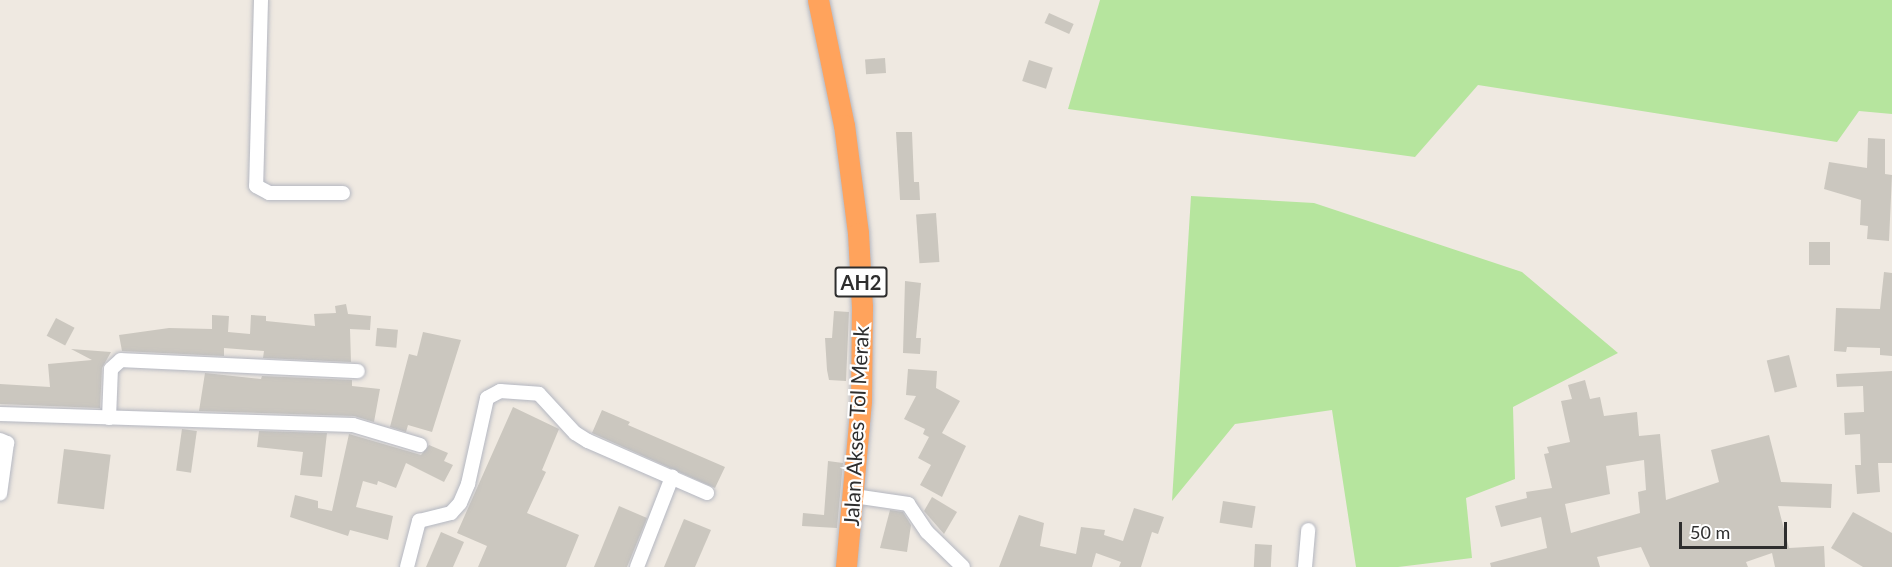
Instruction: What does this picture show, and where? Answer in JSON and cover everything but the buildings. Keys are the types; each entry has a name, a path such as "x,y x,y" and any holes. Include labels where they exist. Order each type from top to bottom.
{"highway":[{"name":"Jalan Akses Tol Merak","path":"818,0 836,79 858,233 862,354 854,496 846,567"}],"street":[{"path":"261,0 256,186 269,194 343,193"},
{"path":"109,418 111,369 121,360 358,371"},
{"path":"407,567 420,521 452,513 460,503 468,484 488,398 500,390 539,394 575,433 588,441 707,493"},
{"path":"0,414 353,425 420,444"},
{"path":"0,440 7,443 0,494"},
{"path":"637,567 672,477"},
{"path":"854,496 908,504 927,532 963,567"},
{"path":"1305,567 1308,530"}],"green space":[{"path":"1100,0 1892,0 1892,114 1859,111 1837,142 1478,85 1415,157 1068,109"},
{"path":"1191,196 1314,203 1522,272 1618,353 1513,407 1515,479 1466,498 1472,558 1398,567 1356,567 1332,410 1235,424 1172,501"}]}
